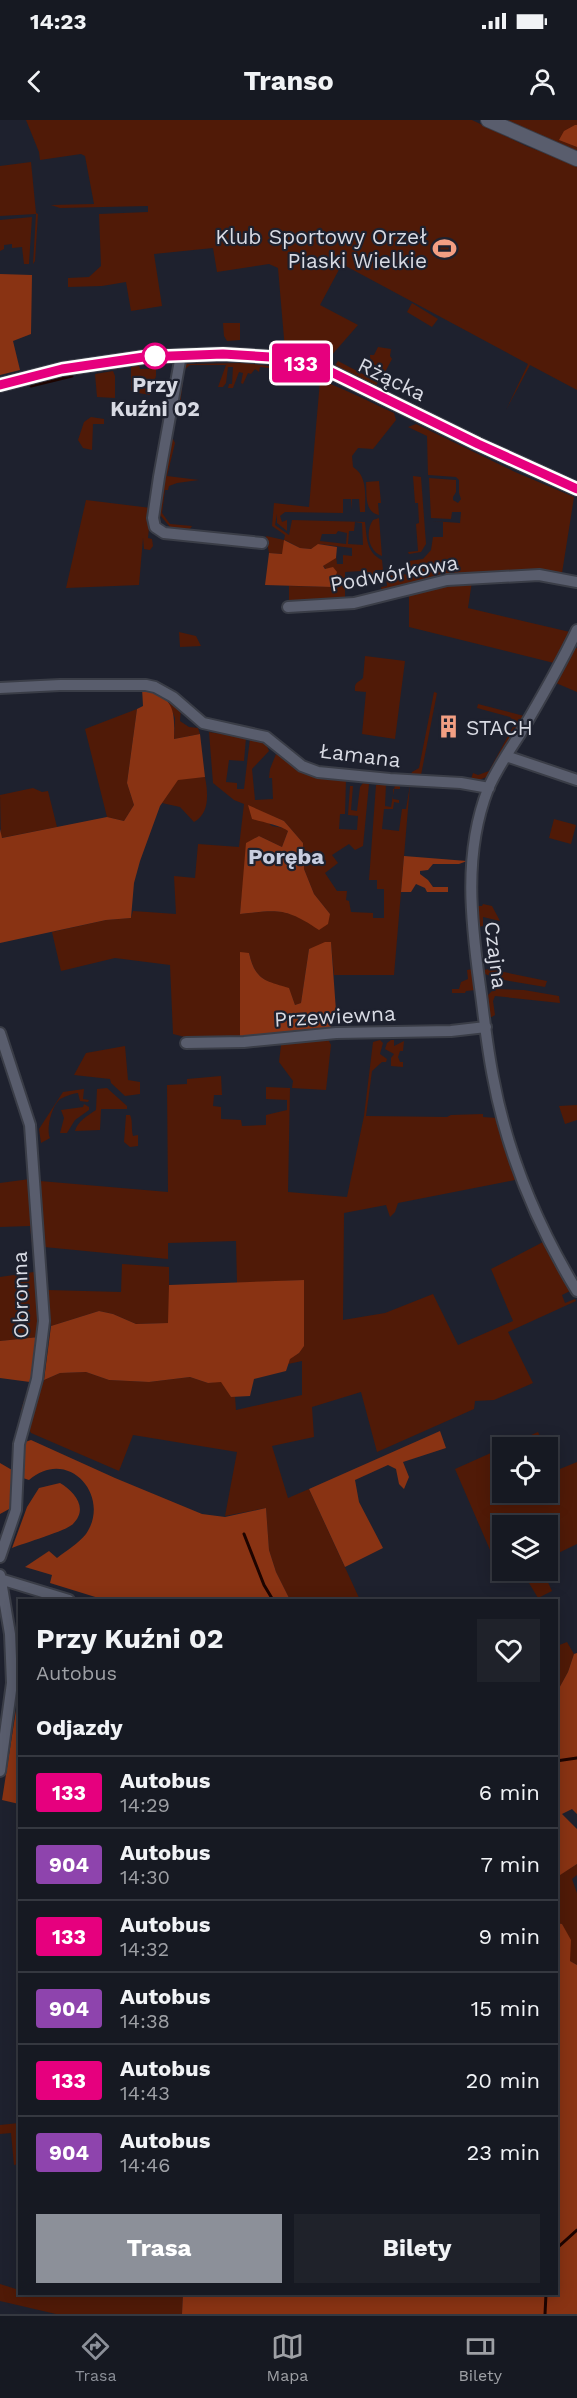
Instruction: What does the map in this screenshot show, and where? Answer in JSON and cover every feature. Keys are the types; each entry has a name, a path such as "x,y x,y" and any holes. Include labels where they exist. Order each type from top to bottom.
{"street":[{"path":"488,120 577,159"},
{"path":"181,355 159,477 153,518 155,527 164,533 262,543"},
{"name":"Rżącka","path":"0,385 105,362 181,355 247,355 304,363 323,368 478,444 577,489"},
{"name":"Podwórkowa","path":"288,607 354,603 447,580 540,575 577,582"},
{"name":"Czajna","path":"577,630 556,672 489,788 475,844 470,884 471,915 497,1098 522,1183 546,1239 577,1291"},
{"name":"Łamana","path":"0,688 146,685 155,687 173,697 203,723 266,737 302,766 318,772 461,783 489,788"},
{"path":"506,756 577,780"},
{"name":"Przewiewna","path":"186,1042 244,1042 336,1033 452,1031 486,1027"},
{"name":"Obronna","path":"0,1033 30,1125 44,1313 37,1379 19,1444 16,1510 0,1557"},
{"path":"0,1575 10,1634 12,1683 0,1771"},
{"path":"0,1580 66,1599"}],"shaded area":[{"path":"26,120 472,120 526,146 577,165 577,390 530,365 506,410 528,364 342,264 320,305 358,325 324,364 288,353 285,350 278,268 269,264 217,272 213,248 154,254 162,306 131,311 126,282 102,286 68,287 68,278 89,277 101,266 99,214 148,212 148,206 60,208 51,205 94,204 85,156 81,154 40,160"},
{"path":"507,120 577,120 577,125 560,139 577,147 577,152"},
{"path":"577,125 577,147 559,140 564,131"},
{"path":"31,162 36,213 38,214 33,264 36,214 0,216 0,166"},
{"path":"32,217 29,264 24,264 22,247 12,248 12,244 4,245 4,249 0,251 0,220"},
{"path":"0,274 32,275 31,334 13,341 20,370 0,375"},
{"path":"412,303 438,319 432,327 407,312"},
{"path":"223,323 240,323 240,340 227,341 224,336"},
{"path":"378,347 391,349 392,359 384,374 371,369 370,355 374,355"},
{"path":"338,361 378,382 375,388 334,367"},
{"path":"242,363 286,370 260,367 259,372 255,369 251,374 248,373 243,384 241,383 243,373 239,372 233,388 228,388 229,384 232,384 233,367 228,367 226,383 223,387 218,387 226,365 190,365 184,370 185,364"},
{"path":"139,365 140,369 149,369 150,366 165,365 156,367 156,376 150,395 131,390 131,367"},
{"path":"184,370 180,407 177,409"},
{"path":"113,371 115,398 97,397 95,374"},
{"path":"296,372 338,387 394,413 396,420 373,449 358,448 352,456 353,467 363,481 365,512 360,512 359,499 352,499 351,510 351,499 343,499 343,513 285,512 280,516 282,522 287,520 287,531 277,523 277,514 275,525 289,535 292,520 365,522 368,544 373,553 382,560 383,570 375,570 375,577 362,577 361,571 345,572 345,598 359,597 289,603 289,586 332,587 334,577 323,566 336,556 337,564 343,564 343,555 352,556 352,548 319,544 311,549 300,548 285,540 283,554 269,553 266,536 284,540 285,535 272,526 274,503 309,507 320,381","holes":["355,522 362,523 363,545 348,544 349,531 354,531","338,531 347,533 346,544 320,541 322,534 336,534"]},
{"path":"91,417 104,419 104,424 93,424 92,450 83,448 78,440 84,422"},
{"path":"416,424 515,472 574,497 562,573 441,574 382,591 381,587 387,586 386,576 410,574 409,561 423,559 431,550 433,537 443,537 443,522 432,521 460,523 461,512 452,512 451,519 431,518 429,478 456,480 453,500 458,503 461,499 459,480 456,477 428,475 427,436 408,427"},
{"path":"171,435 175,443 167,476 199,480 169,486 168,490 165,490 162,513 170,524 192,526 190,529 170,527 160,515"},
{"path":"413,476 421,477 426,544 421,552 409,554 408,552 418,551 416,524 419,523 418,503 415,503"},
{"path":"379,481 381,503 378,503 379,515 374,513 369,506 366,482"},
{"path":"86,500 151,508 148,538 152,539 153,546 150,550 144,549 143,538 139,585 66,588"},
{"path":"379,518 382,556 374,550 369,540 371,524 373,520"},
{"path":"284,540 300,548 311,549 318,544 337,547 336,558 323,566 325,569 333,567 337,572 332,587 265,585 269,553 282,554"},
{"path":"472,581 468,608 570,632 554,663 409,627 409,593 438,585"},
{"path":"179,632 196,636 201,646 180,647"},
{"path":"577,648 577,692 556,683"},
{"path":"365,656 405,661 395,739 362,734 366,692 355,691 355,686 363,678"},
{"path":"142,688 161,696 170,706 174,719 174,739 200,734 205,777 178,780 160,806 134,883 131,918 106,920 0,943 0,829 2,838 107,817 124,821 134,805 127,783 137,709 143,706"},
{"path":"434,692 437,693 421,775 411,775 419,768"},
{"path":"173,700 181,707 180,721 189,727 198,728 200,734 174,739 175,718 168,701"},
{"path":"478,704 524,716 489,776 479,780 471,779 473,773 478,775 489,771 515,723 510,717 477,708"},
{"path":"137,709 127,783 134,805 124,821 107,817 85,729"},
{"path":"209,732 246,738 244,761 229,760 226,782 237,783 237,789 244,789 250,738 252,736 265,742 269,751 252,769 255,800 273,799 272,778 269,778 276,754 346,779 345,814 340,814 339,829 357,830 358,816 348,815 350,786 353,786 351,810 357,811 360,787 363,783 369,784 363,846 355,850 349,844 332,855 338,863 325,873 337,891 347,891 346,900 349,901 351,912 373,913 373,918 384,918 384,889 377,889 377,880 369,880 376,785 386,784 385,806 391,807 393,796 393,799 399,800 399,803 394,802 393,809 384,809 382,829 399,831 402,809 406,809 410,785 394,975 334,975 331,943 309,949 301,1003 295,1005 289,989 267,981 258,974 249,953 240,1039 197,1040 173,1034 170,965 115,958 61,971 52,932 106,920 131,918 133,911 176,914 174,876 195,878 198,844 239,847 244,804 234,800 213,783","holes":["248,806 284,821 303,843 304,869 314,894 330,914 319,929 298,917 281,912 240,914 247,843 259,836 282,847 288,831 272,826"]},
{"path":"205,777 207,802 203,813 194,822 180,807 162,803 178,779"},
{"path":"395,784 400,784 400,789 394,789"},
{"path":"33,788 42,792 48,791 57,827 1,838 0,795"},
{"path":"248,805 284,821 303,843 304,869 314,894 330,914 328,924 319,930 298,917 281,912 240,914 246,843 259,836 282,847 288,831 252,819"},
{"path":"554,819 576,825 571,844 549,838"},
{"path":"404,856 467,861 459,864 433,864 428,870 420,871 420,874 433,887 448,887 448,892 427,892 425,888 416,884 411,892 401,892"},
{"path":"483,904 492,906 500,921 483,917 483,926 478,927 476,906"},
{"path":"325,942 331,942 336,1011 330,1029 240,1039 240,952 249,953 254,969 262,978 289,988 295,1005 301,1003 309,949"},
{"path":"473,969 476,990 452,993 452,989 459,989 461,982 468,979 467,970"},
{"path":"489,969 547,981 545,987 498,979 485,974 484,970"},
{"path":"494,989 524,990 559,996 560,1003 495,996 493,1001 495,1015 490,1018 488,995"},
{"path":"327,1037 331,1045 326,1090 292,1088 293,1081 279,1062 281,1045 284,1041"},
{"path":"380,1040 383,1043 380,1054 387,1059 372,1071 366,1116 447,1117 483,1114 483,1117 497,1118 515,1180 398,1203 395,1212 390,1217 386,1205 344,1213 343,1320 385,1313 433,1294 458,1345 513,1321 491,1269 543,1242 570,1291 562,1295 565,1303 575,1299 576,1301 508,1332 533,1383 494,1400 475,1401 474,1409 377,1452 361,1392 312,1407 314,1437 272,1446 288,1498 309,1489 360,1599 290,1599 276,1572 269,1550 266,1508 225,1516 237,1452 133,1435 119,1471 31,1433 28,1427 44,1380 60,1373 86,1372 109,1380 149,1382 190,1377 208,1383 222,1381 231,1397 235,1397 236,1410 302,1395 302,1361 288,1364 290,1358 299,1353 304,1280 237,1283 236,1241 168,1243 168,1259 44,1247 40,1181 168,1192 167,1085 187,1084 187,1079 221,1076 222,1095 214,1095 213,1106 221,1107 221,1119 241,1120 242,1126 266,1125 266,1115 287,1110 287,1100 266,1099 266,1087 290,1088 288,1192 347,1197 364,1116 373,1042"},
{"path":"391,1040 394,1040 394,1046 404,1041 403,1051 400,1051 398,1057 400,1062 403,1062 403,1067 391,1066 391,1058 394,1054 385,1049"},
{"path":"125,1046 128,1080 140,1082 140,1094 125,1096 111,1083 110,1079 74,1075 86,1053"},
{"path":"107,1088 127,1106 127,1109 101,1109 100,1130 75,1131 86,1116 96,1110 97,1089"},
{"path":"84,1089 83,1099 89,1100 88,1102 80,1101 78,1093 59,1100 50,1119 50,1138 41,1143 39,1129 63,1092"},
{"path":"84,1104 89,1107 89,1110 75,1120 67,1133 60,1133 64,1118 61,1110 83,1107"},
{"path":"577,1105 577,1120 565,1124 559,1106"},
{"path":"126,1115 131,1117 133,1136 138,1135 138,1146 130,1147 124,1142"},
{"path":"30,1179 36,1258 34,1261 30,1226 0,1227 0,1183"},
{"path":"122,1264 169,1267 169,1323 136,1324 113,1314 99,1311 51,1326 48,1290 121,1292"},
{"path":"34,1272 37,1278 39,1346 30,1396 21,1410 30,1382 38,1337 0,1341 0,1277"},
{"path":"304,1280 304,1346 290,1359 286,1371 254,1379 250,1396 231,1397 221,1382 208,1383 190,1377 149,1382 109,1380 86,1372 60,1373 44,1380 51,1326 99,1311 113,1314 136,1324 168,1323 169,1285"},
{"path":"39,1337 30,1382 0,1378 0,1341"},
{"path":"440,1431 446,1448 403,1462 409,1477 404,1489 399,1484 396,1469 388,1465 355,1480 359,1502 383,1548 345,1567 309,1489"},
{"path":"538,1432 540,1437 527,1437"},
{"path":"31,1440 202,1514 225,1517 266,1508 269,1550 276,1572 290,1599 102,1599 50,1583 52,1575 25,1567 49,1551 57,1558 80,1541 93,1519 94,1505 90,1491 82,1480 71,1472 58,1469 44,1471 29,1480 23,1478 25,1442"},
{"path":"492,1452 492,1503 558,1503 558,1470 577,1462 577,1544 558,1553 558,1515 492,1515 492,1555 455,1469"},
{"path":"0,1463 12,1470 11,1508 0,1514"},
{"path":"60,1483 78,1500 80,1512 78,1518 69,1527 12,1548 27,1507 39,1488"},
{"path":"547,1581 552,1591 538,1598 529,1583"},
{"path":"567,1642 574,1654 558,1690 558,1646"},
{"path":"577,1653 577,1814 572,1809 562,1814 577,1829 577,1864 558,1876 558,1690 574,1654"},
{"path":"16,1710 18,1710 18,1804 2,1800"},
{"path":"577,1864 577,1875 572,1879 577,1893 577,1965 570,1961 562,1924 558,1923 558,1876"},
{"path":"558,1923 562,1924 571,1940 570,1961 577,1965 577,2314 182,2314 183,2295 558,2295"},
{"path":"18,2123 18,2164 14,2165 11,2133 0,2134 0,2125"},
{"path":"0,2284 18,2290 18,2295 183,2295 182,2314 56,2314 0,2301"}],"waterway":[{"path":"31,386 72,376"},
{"path":"244,1534 264,1585 272,1599"},
{"path":"558,1761 577,1758"},
{"path":"558,2247 577,2230"},
{"path":"545,2314 546,2295"}],"bus line":[{"name":"133","path":"0,385 62,369 144,357 245,354 304,363 323,368 425,419 577,489"}],"place":[{"name":"Klub Sportowy Orzeł Piaski Wielkie","path":"445,248"},
{"name":"Przy Kuźni 02","path":"155,356"},
{"name":"STACH","path":"448,727"}],"district":[{"name":"Poręba","path":"286,856"}]}
